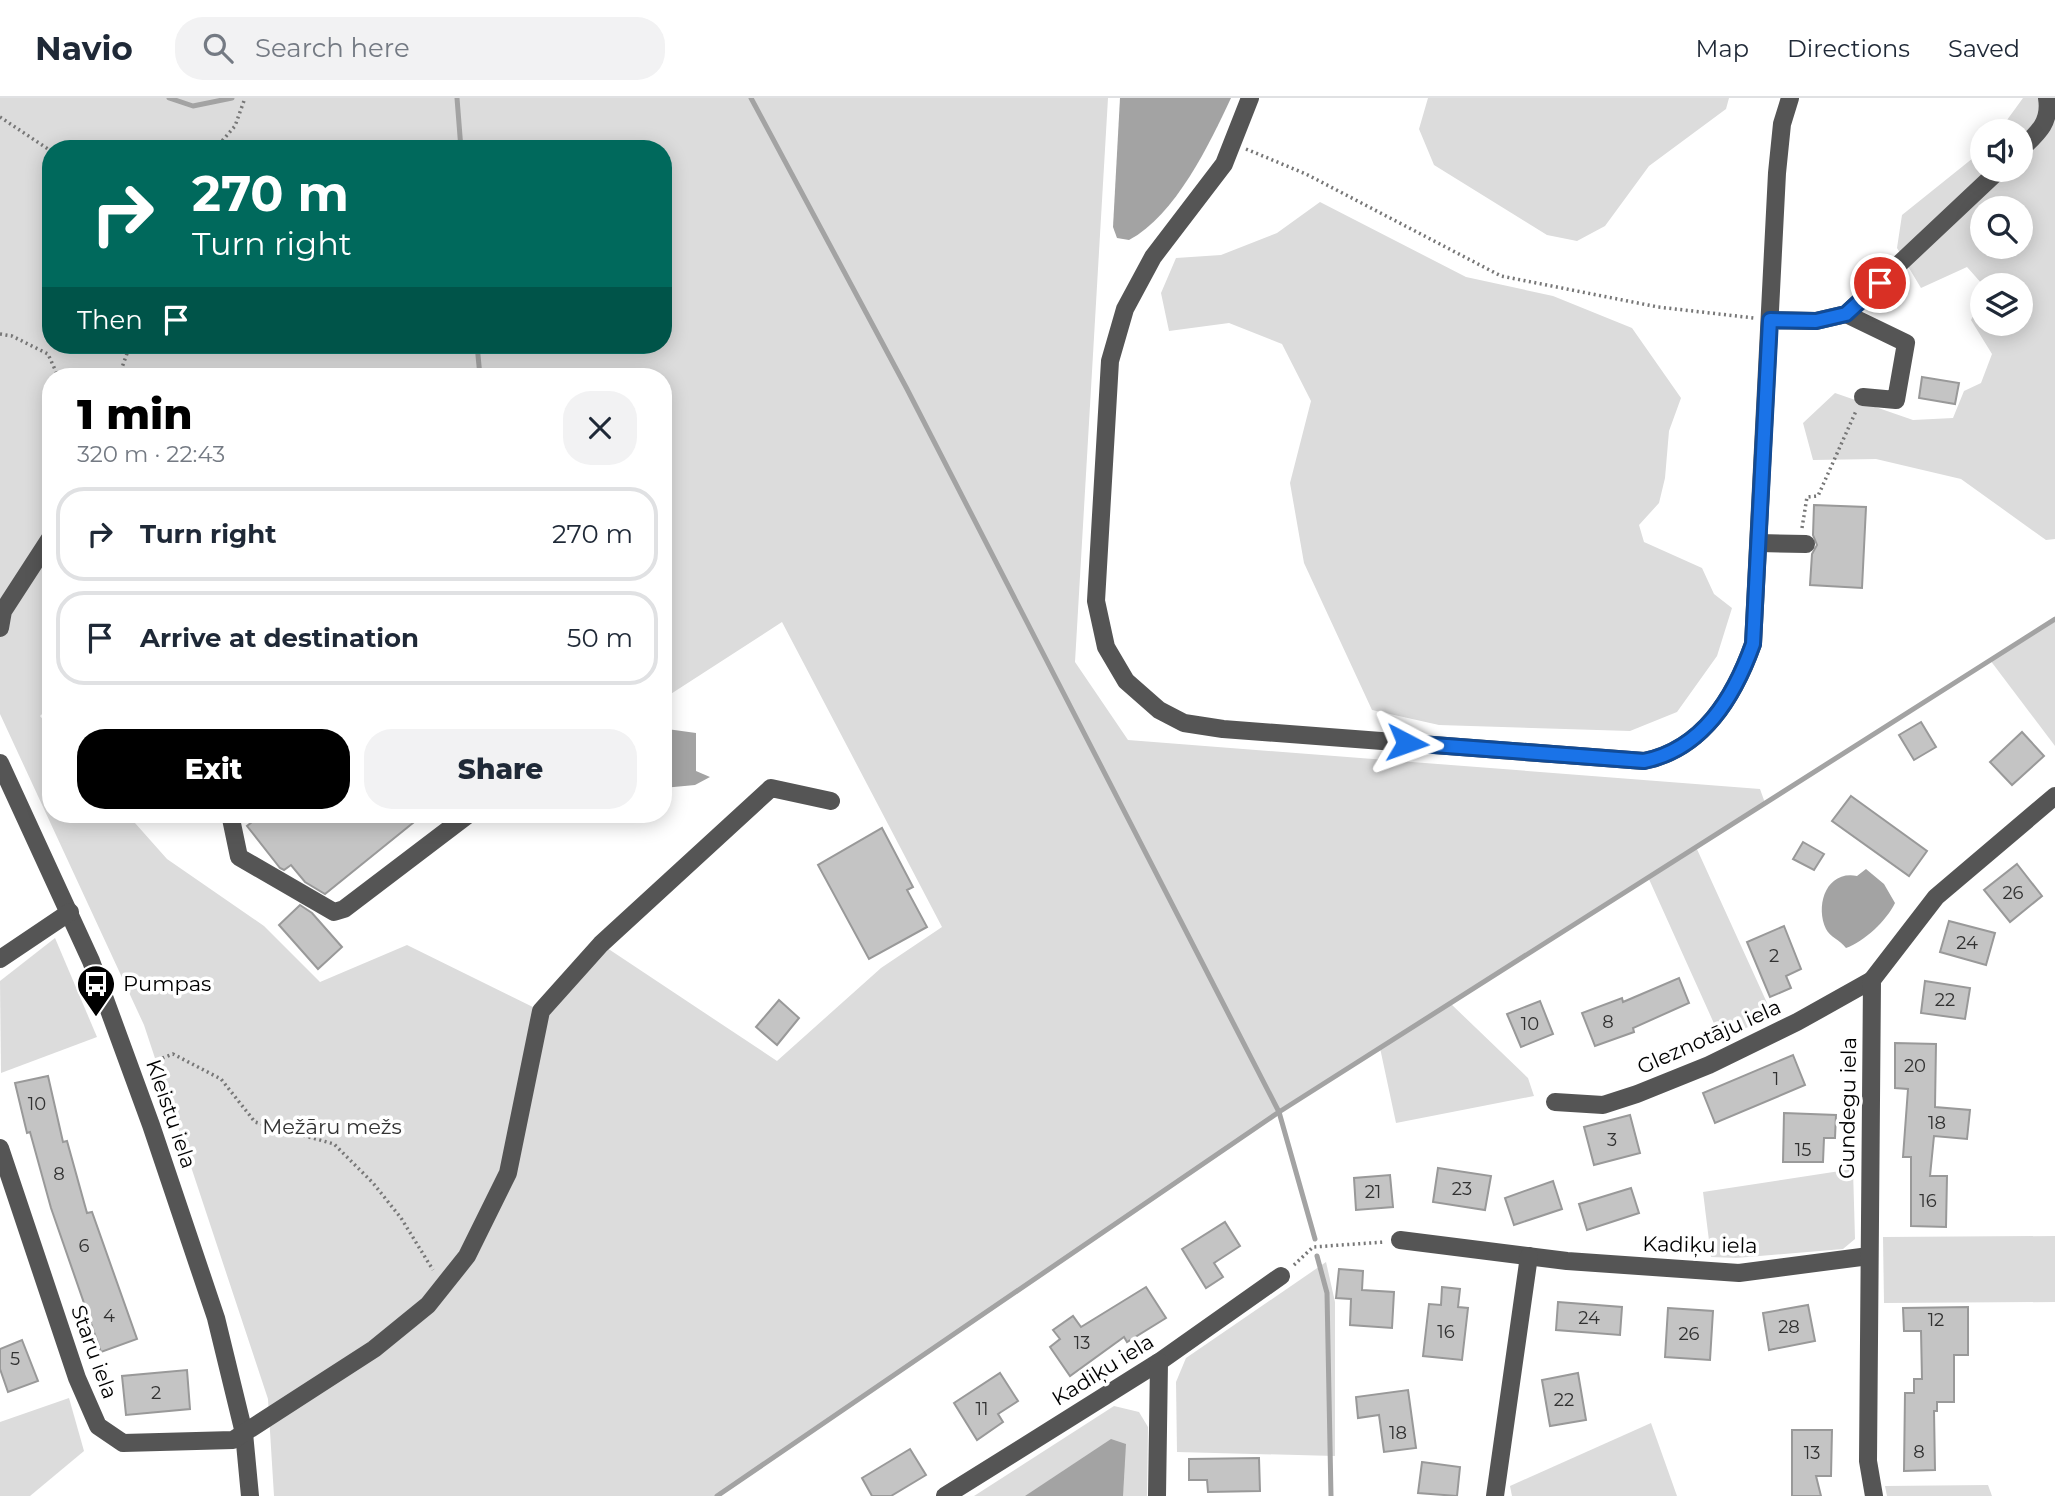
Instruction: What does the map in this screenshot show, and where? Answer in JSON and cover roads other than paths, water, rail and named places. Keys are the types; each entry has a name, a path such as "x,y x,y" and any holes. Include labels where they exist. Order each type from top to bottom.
{"street":[{"path":"1250,98 1224,164 1153,257 1125,309 1110,361 1096,601 1106,647 1126,681 1159,710 1184,723 1223,729 1644,761 1666,756 1692,741 1712,719 1740,680 1753,644 1777,173 1782,124 1790,98"},
{"path":"2033,138 2042,129 2049,111 2047,98"},
{"path":"1770,320 1816,321 1846,314 1986,182"},
{"path":"1846,314 1906,342 1896,400 1863,397"},
{"path":"1759,543 1803,544"},
{"path":"0,628 3,611 42,551"},
{"name":"Kleistu iela","path":"0,763 70,912 132,1070 216,1318 244,1433 250,1496"},
{"name":"Staru iela","path":"0,1148 76,1378 98,1426 123,1443 233,1440 374,1349 428,1305 467,1256 508,1173 541,1011 601,944 771,788 831,801"},
{"path":"1872,980 1936,897 2055,796"},
{"path":"232,823 239,857 334,912 344,909 457,823"},
{"path":"0,959 70,912"},
{"name":"Gleznotāju iela","path":"1555,1102 1603,1105 1637,1094 1709,1065 1872,980"},
{"name":"Gundegu iela","path":"1872,980 1868,1461 1874,1496"},
{"name":"Kadiķu iela","path":"1400,1240 1567,1261 1739,1273 1869,1255"},
{"path":"1495,1495 1529,1255"},
{"name":"Kadiķu iela","path":"945,1496 1159,1362 1281,1276"},
{"path":"1157,1496 1159,1362"}],"waterway":[{"path":"169,98 193,106 232,98"},
{"path":"457,98 460,140"},
{"path":"751,98 907,389 1279,1112 1315,1239"},
{"path":"478,354 479,368"},
{"path":"717,1496 1279,1112 2055,619"},
{"path":"1317,1256 1327,1293 1331,1496"}],"place":[{"name":"Pumpas","path":"96,1018"}],"park label":[{"name":"Mežāru mežs","path":"332,1127"}]}
